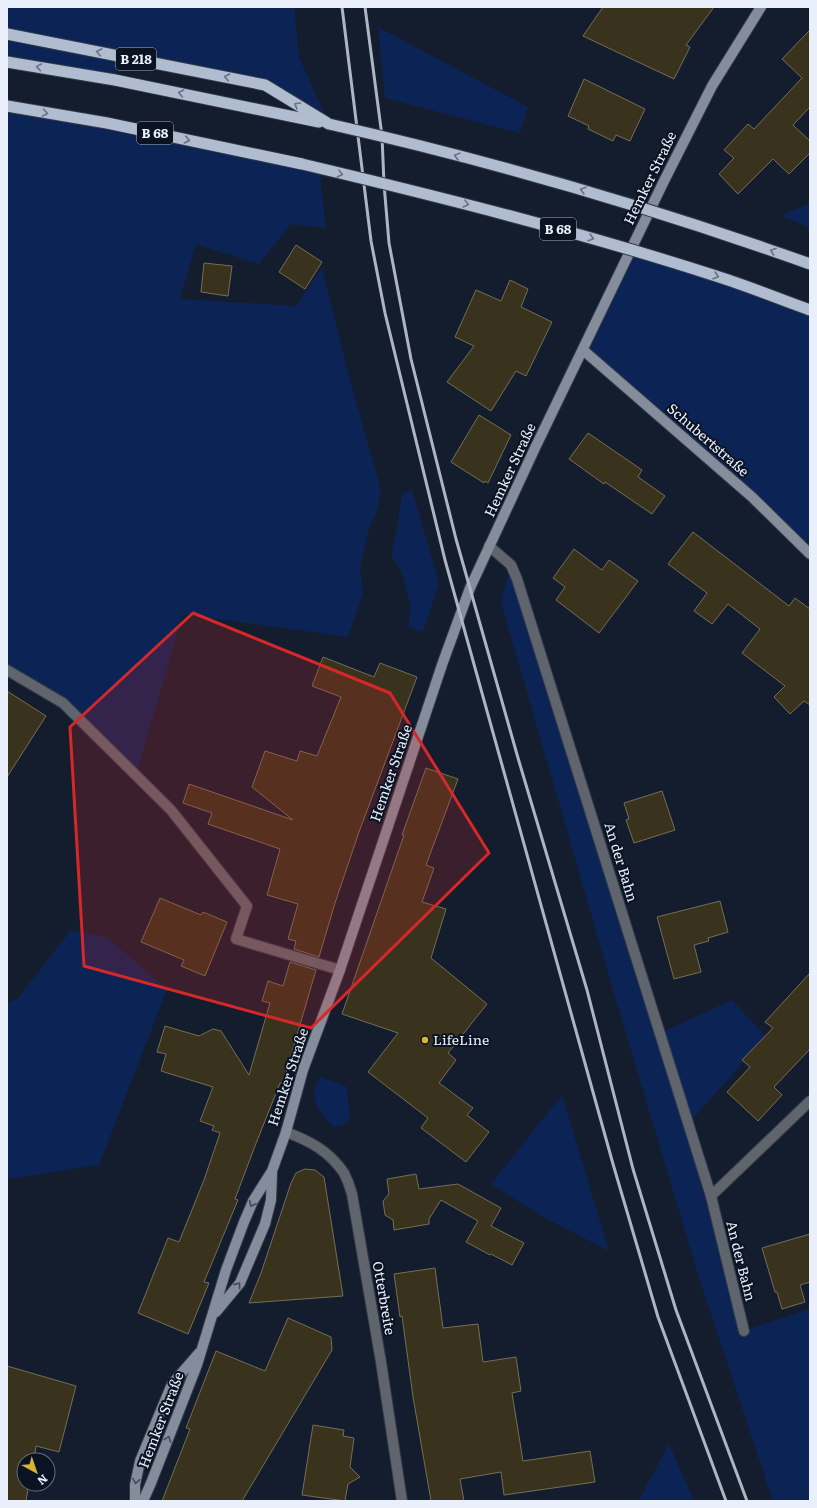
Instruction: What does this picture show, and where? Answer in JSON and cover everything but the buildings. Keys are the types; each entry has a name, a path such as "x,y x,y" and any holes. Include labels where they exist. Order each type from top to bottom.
{"highway":[{"name":"B 218","path":"7,34 265,85 329,124"},
{"path":"7,62 115,80 260,109 408,142 620,201 733,237 810,264"},
{"name":"B 68","path":"7,106 107,123 302,164 498,212 717,276 810,310"}],"main road":[{"name":"Hemker Straße","path":"143,1501 203,1348 226,1270 244,1222 253,1201 272,1170 286,1132 303,1070 340,970 460,614 489,546 664,181 708,93 761,7"},
{"name":"Schubertstraße","path":"583,350 752,497 810,554"},
{"name":"Hemker Straße","path":"213,1315 240,1283 265,1224 271,1200 272,1170"},
{"name":"Hemker Straße","path":"136,1501 135,1485 140,1462 172,1384 203,1348"}],"street":[{"name":"An der Bahn","path":"489,546 511,566 517,579 711,1196 744,1331"},
{"path":"7,670 63,703 170,810 247,906 236,938 340,970"},
{"path":"711,1196 810,1101"},
{"name":"Otterbreite","path":"286,1132 307,1140 330,1156 344,1174 352,1194 381,1362 402,1501"}],"highlighted area":[{"path":"193,613 390,693 489,853 311,1028 84,966 70,727"}],"shaded area":[{"path":"7,7 294,7 299,57 329,124 265,85 119,56 115,80 7,62"},
{"path":"378,27 528,107 520,133 385,98"},
{"path":"7,106 319,168 326,228 291,224 259,264 196,244 180,299 296,306 322,268 349,377 381,490 378,508 369,529 360,567 363,593 348,637 183,614 136,775 63,703 7,670"},
{"path":"810,203 810,228 781,216"},
{"path":"631,250 810,310 810,538 801,545 583,350"},
{"path":"412,490 439,582 423,632 409,627 410,604 401,570 391,556 402,494"},
{"path":"511,565 660,1033 732,1000 766,1037 688,1124 744,1331 810,1309 810,1501 773,1501 701,1284 616,1000 501,602"},
{"path":"71,930 108,938 167,989 99,1165 7,1179 7,1004 18,998"},
{"path":"321,1077 347,1087 350,1119 342,1126 334,1127 324,1117 317,1104 315,1090"},
{"path":"562,1095 609,1251 543,1217 491,1184"},
{"path":"669,1444 694,1501 635,1501 639,1500"}],"railway":[{"path":"342,7 371,241 385,313 445,560 613,1164 658,1317 726,1501"},
{"path":"365,7 382,136 389,243 411,359 456,539 518,758 587,990 633,1169 676,1310 747,1501"}],"place":[{"name":"LifeLine","path":"425,1040"}]}
